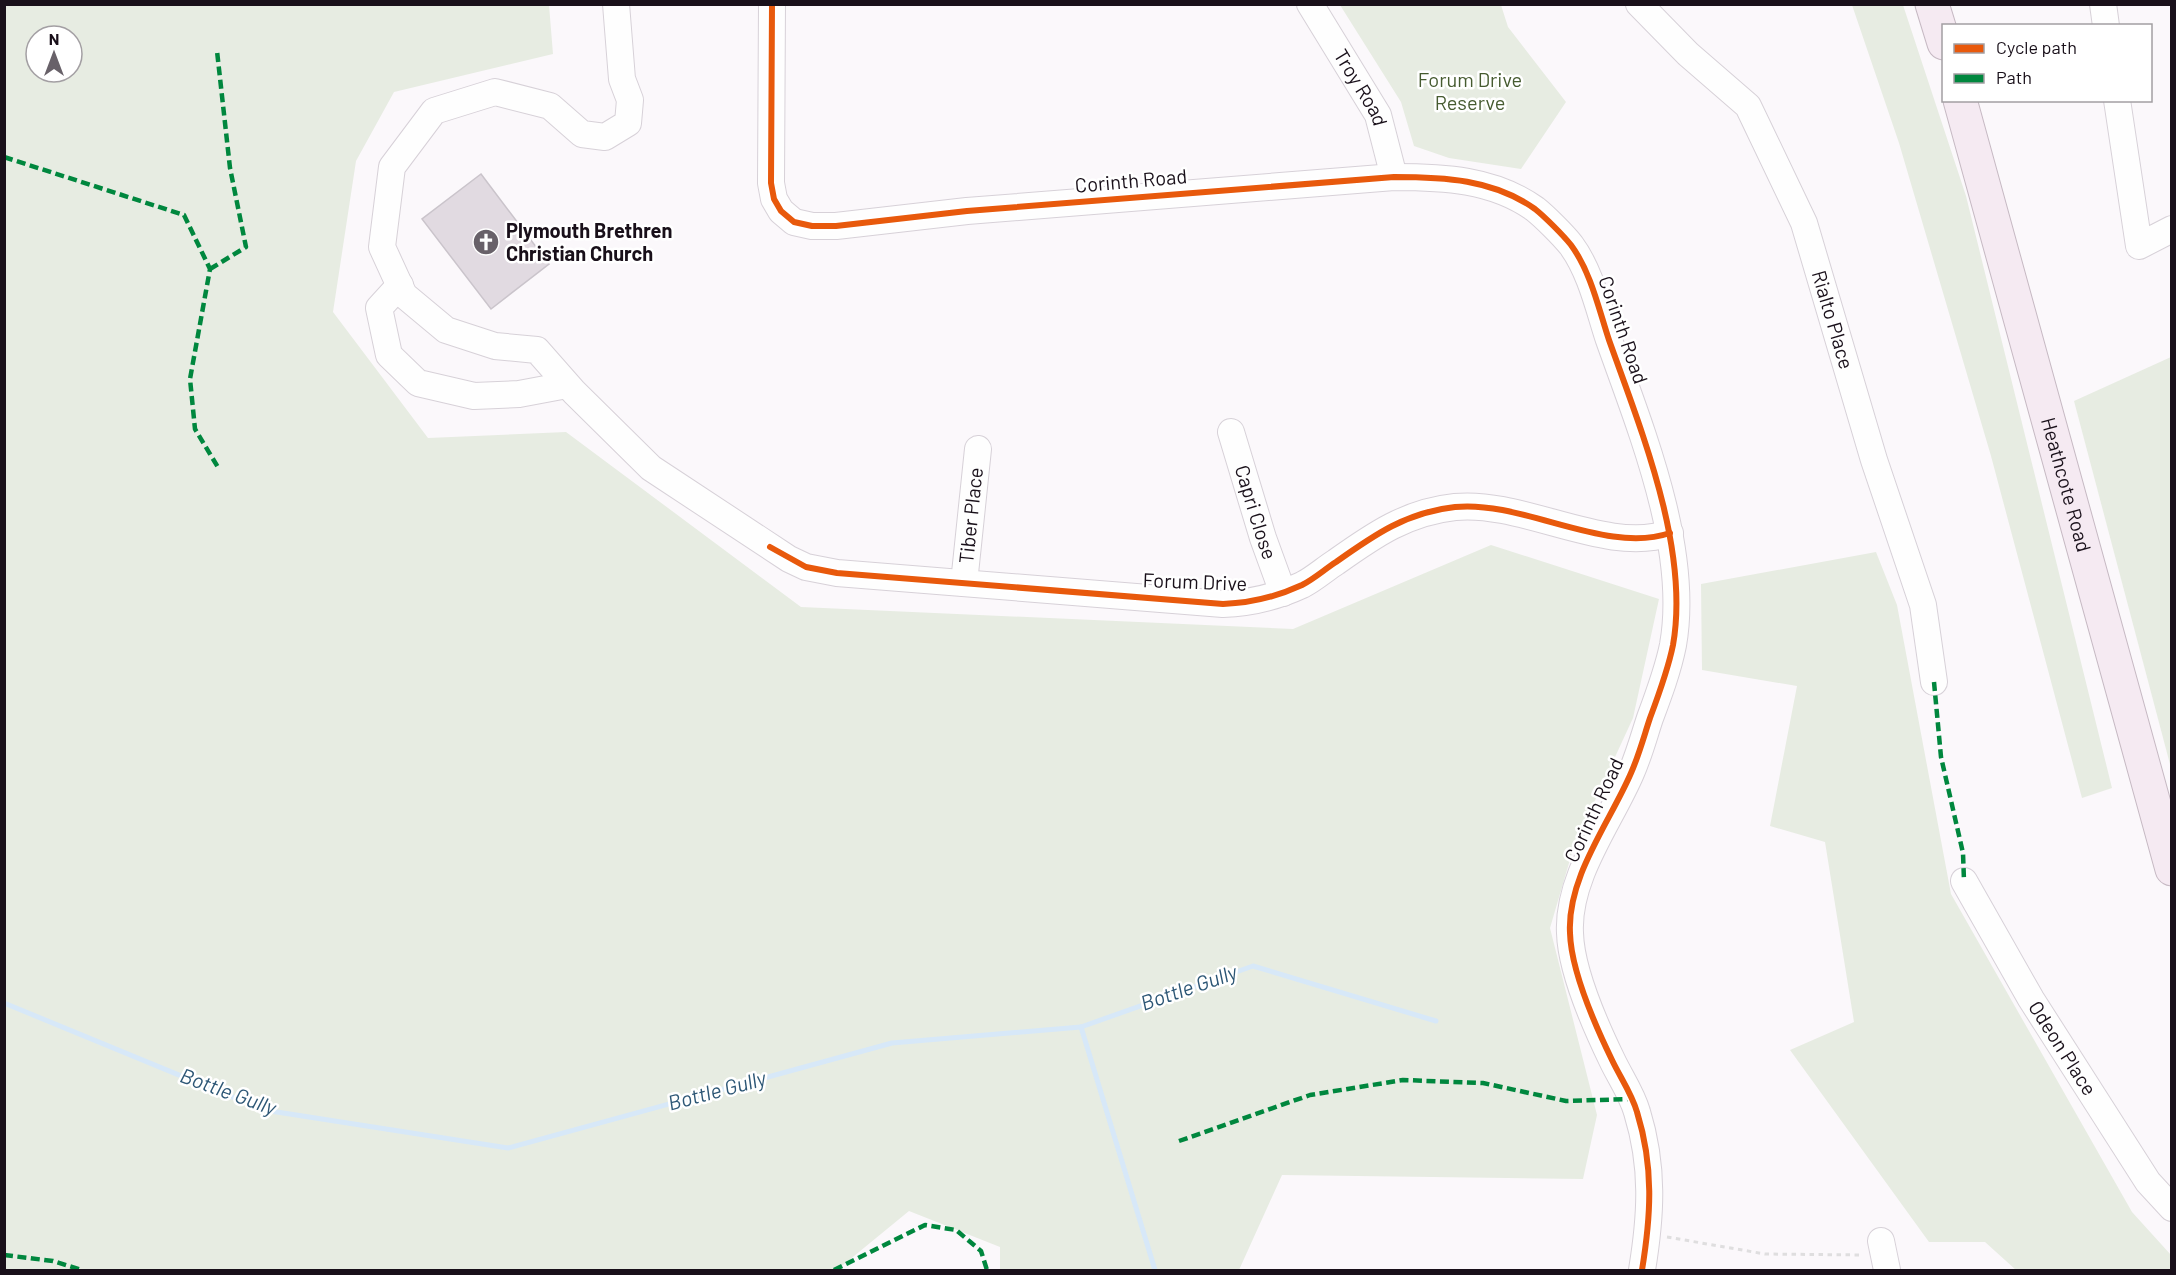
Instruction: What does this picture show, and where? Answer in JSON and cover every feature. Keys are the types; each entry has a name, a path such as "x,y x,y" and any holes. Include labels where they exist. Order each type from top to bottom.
{"highway":[{"path":"1932,4 1942,36"},
{"name":"Heathcote Road","path":"1961,102 2172,869"}],"street":[{"name":"Forum Drive","path":"616,4 622,79 630,100 628,123 605,137 582,134 550,106 495,92 434,111 392,167 382,247 404,295 446,330 495,346 537,350 567,386 651,468 789,559 821,571 1223,604 1264,600 1304,584 1397,522 1426,512 1455,507 1481,507 1511,512 1614,537 1656,538 1670,533"},
{"name":"Corinth Road","path":"772,4 771,183 774,199 781,212 795,222 812,226 836,226 968,211 1394,177 1433,177 1469,181 1505,192 1536,210 1571,245 1586,273 1637,418 1660,494 1670,533 1677,608 1673,646 1632,772 1585,862 1571,908 1570,932 1574,960 1597,1028 1637,1110 1645,1148 1650,1210 1642,1270"},
{"name":"Troy Road","path":"1310,4 1378,115 1394,177"},
{"name":"Rialto Place","path":"1639,4 1688,54 1748,106 1804,223 1874,460 1923,605 1934,682"},
{"path":"2103,4 2106,24"},
{"path":"2117,102 2139,246 2172,229"},
{"path":"400,285 379,308 389,355 418,383 474,396 519,393 567,386"},
{"name":"Capri Close","path":"1231,432 1282,593"},
{"name":"Tiber Place","path":"964,583 978,449"},
{"name":"Odeon Place","path":"1965,881 2031,999 2148,1182 2172,1208"}],"path":[{"path":"1665,1236 1765,1254 1884,1255"}],"green space":[{"path":"5,4 549,5 553,54 394,92 356,161 333,312 428,438 566,432 801,607 1293,629 1491,545 1659,599 1633,718 1574,846 1550,928 1597,1115 1583,1179 1282,1175 1239,1270 1000,1270 1000,1247 909,1211 837,1270 5,1270"},
{"name":"Forum Drive Reserve","path":"1340,5 1501,5 1508,27 1566,102 1521,169 1449,158 1414,146 1401,102"},
{"path":"1852,5 1903,5 1966,196 2112,788 2082,798 1991,456 1899,143"},
{"path":"2171,357 2171,768 2074,401"},
{"path":"1876,552 1897,605 1951,894 2132,1212 2171,1255 2171,1270 2016,1270 1985,1242 1929,1242 1790,1050 1854,1022 1825,842 1770,826 1797,686 1702,670 1701,584"}],"building":[{"name":"Plymouth Brethren Christian Church","path":"481,174 549,264 491,309 422,219"}],"waterway":[{"name":"Bottle Gully","path":"4,1003 264,1110 508,1148 892,1043 1081,1027 1253,966 1436,1021"},
{"path":"1081,1027 1155,1270"}],"marked path":[{"path":"210,269 246,247 230,168 217,51"},
{"path":"4,157 184,215 210,269 190,379 195,429 219,469"},
{"path":"1934,682 1941,757 1963,853 1964,881"},
{"path":"1179,1141 1310,1095 1403,1080 1483,1083 1566,1101 1631,1099"},
{"path":"834,1270 925,1225 956,1230 981,1251 987,1270"},
{"path":"4,1255 53,1261 82,1270"}],"cycle path":[{"path":"772,4 771,183 774,199 781,211 794,222 812,226 836,226 967,211 1412,177 1449,179 1502,191 1535,209 1571,245 1589,279 1648,451 1669,530 1675,570 1676,608 1673,645 1666,673 1634,766 1582,871 1575,891 1570,933 1571,948 1585,998 1632,1099 1642,1132 1649,1191 1642,1270"},
{"path":"770,547 806,567 837,573 1223,604 1264,599 1283,593 1311,580 1392,526 1422,514 1455,507 1481,507 1508,511 1592,533 1619,537 1645,538 1670,533"}],"place":[{"name":"Plymouth Brethren Christian Church","path":"486,242"}]}
